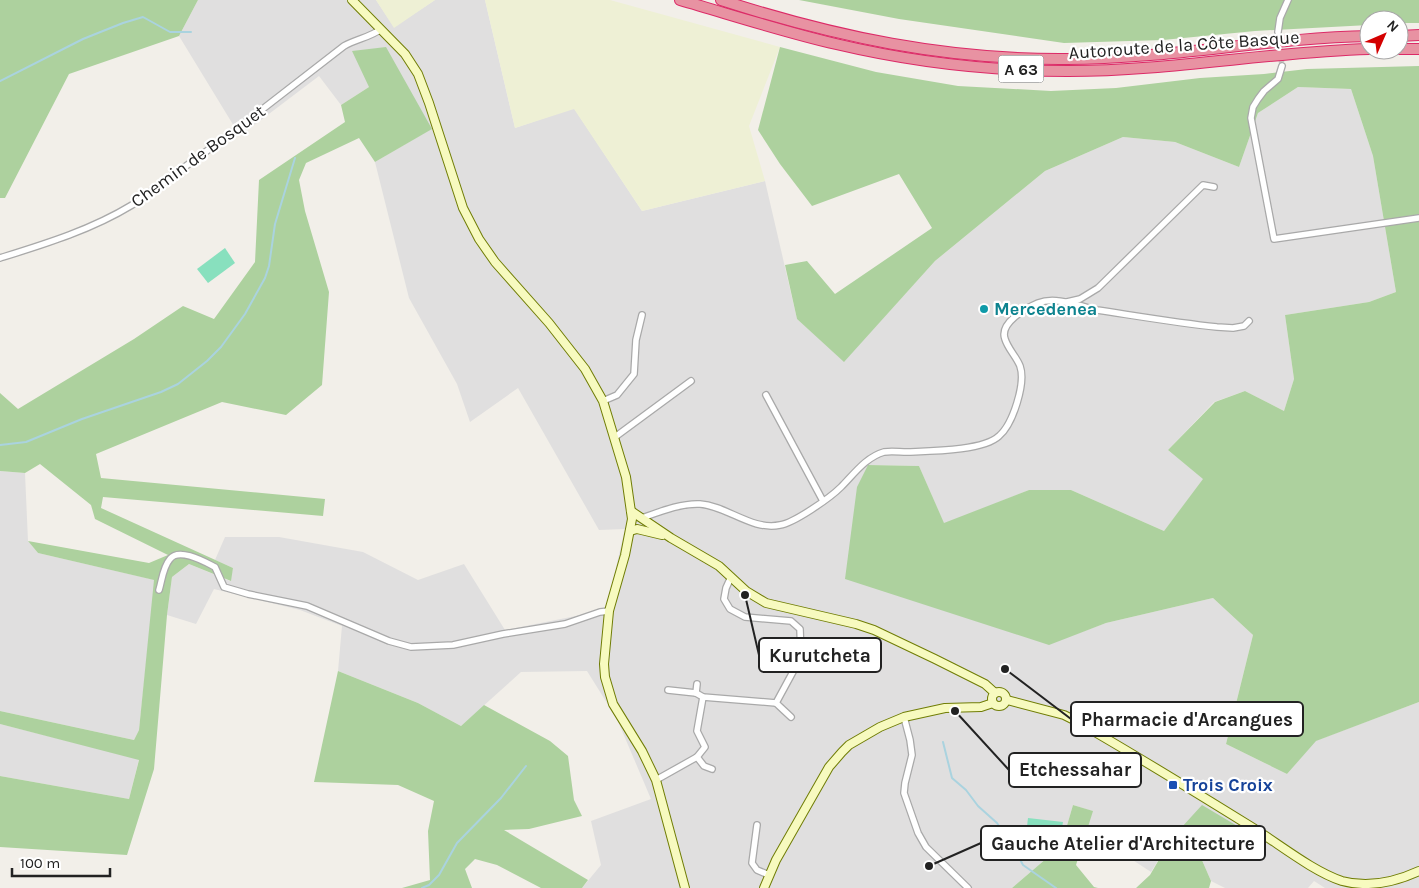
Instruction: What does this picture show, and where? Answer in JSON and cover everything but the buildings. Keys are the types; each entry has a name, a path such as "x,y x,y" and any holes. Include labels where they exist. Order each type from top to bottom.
{"highway":[{"name":"Autoroute de la Côte Basque","path":"680,0 836,44 907,58 982,68 1069,71 1159,67 1325,51 1359,50"},
{"name":"Autoroute de la Côte Basque","path":"721,0 837,33 908,47 983,57 1068,59 1359,37"}],"street":[{"path":"352,0 405,54 424,87 460,199 473,230 495,262 549,323 585,369 603,401 626,477 631,511 630,531 625,555 609,612 604,664 605,677 613,704 642,751 656,780 685,888"},
{"path":"1278,32 1280,18 1288,0"},
{"name":"Chemin de Bosquet","path":"0,258 46,244 115,216 233,132 344,46 355,40 377,33 381,29"},
{"path":"1282,66 1278,79 1264,91 1253,107 1251,118 1274,239 1419,218"},
{"path":"1064,303 1080,299 1098,288 1203,185 1214,187"},
{"path":"641,529 646,521 662,511 693,504 702,504 724,510 756,524 781,525 823,501 839,489 861,466 870,459 885,452 947,450 977,446 998,437 1008,426 1022,381 1020,366 1004,338 1008,324 1016,315 1039,303 1050,301 1205,326 1233,328 1244,326 1249,321"},
{"path":"603,401 617,395 634,374 636,340 642,315"},
{"path":"615,436 690,381"},
{"path":"766,395 823,501"},
{"path":"631,511 671,538 706,558 746,591 766,603 874,630 985,684 995,693"},
{"path":"646,521 662,511"},
{"path":"630,531 637,528 671,538"},
{"path":"159,590 170,558 180,554 197,558 215,567 224,587 306,606 389,641 411,647 453,645 503,634 565,624 600,612 609,612"},
{"path":"731,577 724,599 730,609 745,617 791,621 800,628 801,657 776,703"},
{"path":"696,693 698,684"},
{"path":"668,690 696,693 703,697 776,703 791,717"},
{"path":"995,693 1002,692 1006,695 1007,700"},
{"path":"995,693 992,696 993,703 996,706 1005,704 1007,700"},
{"path":"656,780 697,757 705,748 697,732 703,697"},
{"path":"1007,700 1064,715 1074,720 1326,874 1347,882 1365,885 1386,883 1419,871"},
{"path":"764,888 768,875 820,783 838,756 849,745 904,716 945,708 981,707 993,703"},
{"path":"904,716 912,755 904,793 918,833 926,847 968,888"},
{"path":"697,757 704,766 712,769"},
{"path":"757,826 752,864 756,870 768,875"}],"shaded area":[{"path":"198,0 376,0 394,27 435,0 485,0 515,128 574,108 642,211 765,181 797,319 844,361 935,261 1045,171 1123,137 1175,142 1239,167 1258,113 1298,87 1351,89 1373,156 1396,292 1369,302 1285,315 1294,379 1284,411 1245,391 1214,402 1168,450 1204,479 1164,531 1071,490 1029,490 944,524 919,466 868,465 1049,644 1106,623 1213,598 1253,635 1226,744 1287,774 1315,741 1419,702 1419,888 1325,888 1314,881 1308,888 1225,888 1211,881 1198,851 1204,837 1239,828 1171,839 1151,872 1087,830 1092,811 1073,805 1061,846 1012,888 582,888 601,865 591,821 651,799 617,719 587,671 521,672 461,726 418,703 338,671 342,626 300,610 214,589 196,624 167,615 172,577 189,564 230,581 233,568 215,560 225,537 279,537 363,552 418,580 464,564 505,630 606,610 625,529 599,530 518,388 470,422 457,384 409,298 375,162 431,129 369,87 341,105 319,76 240,136 179,36"},
{"path":"0,471 25,473 28,541 38,553 155,580 139,730 134,740 0,711"},
{"path":"0,724 139,759 129,799 0,776"}],"green space":[{"path":"0,0 198,0 179,36 69,74 5,198 0,198"},
{"path":"376,0 435,0 394,28"},
{"path":"485,0 610,0 780,47 749,126 765,181 642,211 574,109 515,128"},
{"path":"799,0 1419,0 1419,23 1409,23 1409,10 1359,10 1359,26 1255,31 1163,40 1064,43 899,19"},
{"path":"386,47 432,129 375,162 359,138 306,163 299,180 305,211 329,292 322,385 286,415 222,402 96,454 101,478 325,499 323,516 103,497 101,508 233,568 231,581 189,564 172,577 154,769 127,855 0,847 0,776 129,799 139,760 0,724 0,711 134,740 139,730 154,580 38,553 28,541 149,563 168,555 95,519 91,505 40,464 25,473 0,471 0,393 18,409 134,339 183,306 214,319 255,262 259,180 345,122 341,105 369,87 352,51"},
{"path":"780,47 876,72 958,86 1051,91 1116,88 1200,78 1307,69 1419,66 1419,702 1316,741 1287,774 1226,744 1253,635 1213,598 1106,623 1049,645 845,579 857,487 868,465 919,466 944,523 1029,490 1071,490 1164,531 1203,479 1168,450 1215,402 1245,391 1284,411 1294,379 1285,315 1369,302 1396,292 1373,156 1351,89 1298,87 1258,113 1239,167 1175,142 1123,137 1045,171 935,261 844,362 797,319 785,265 807,261 835,294 932,228 899,174 812,206 780,164 758,130"},
{"path":"225,248 235,263 208,283 197,269"},
{"path":"338,671 418,703 461,726 484,705 550,741 568,756 574,800 582,816 529,829 504,830 588,880 582,888 541,888 497,865 475,859 465,869 472,888 402,888 430,880 428,831 434,801 398,785 314,782"},
{"path":"1073,805 1093,811 1076,865 1094,887 1098,888 1012,888 1061,846"},
{"path":"1202,805 1239,827 1227,850 1204,837 1198,851 1211,881 1209,888 1136,888 1150,875 1171,839"},
{"path":"1028,818 1063,822 1060,839 1026,835"}],"waterway":[{"path":"0,81 83,39 143,17 170,32 191,32"},
{"path":"0,445 26,442 82,419 161,392 178,384 207,361 221,347 245,314 265,278 269,266 275,224 295,158"},
{"path":"943,742 952,778 997,823 1023,865 1056,888"},
{"path":"422,888 429,885 439,875 457,843 501,798 526,766"}],"tunnel":[{"path":"1278,32 1282,66"}],"place":[{"name":"Mercedenea","path":"984,309"},
{"name":"Kurutcheta","path":"745,595"},
{"name":"Pharmacie d'Arcangues","path":"1005,669"},
{"name":"Etchessahar","path":"955,711"},
{"name":"Trois Croix","path":"1173,785"},
{"name":"Gauche Atelier d'Architecture","path":"929,866"}]}
